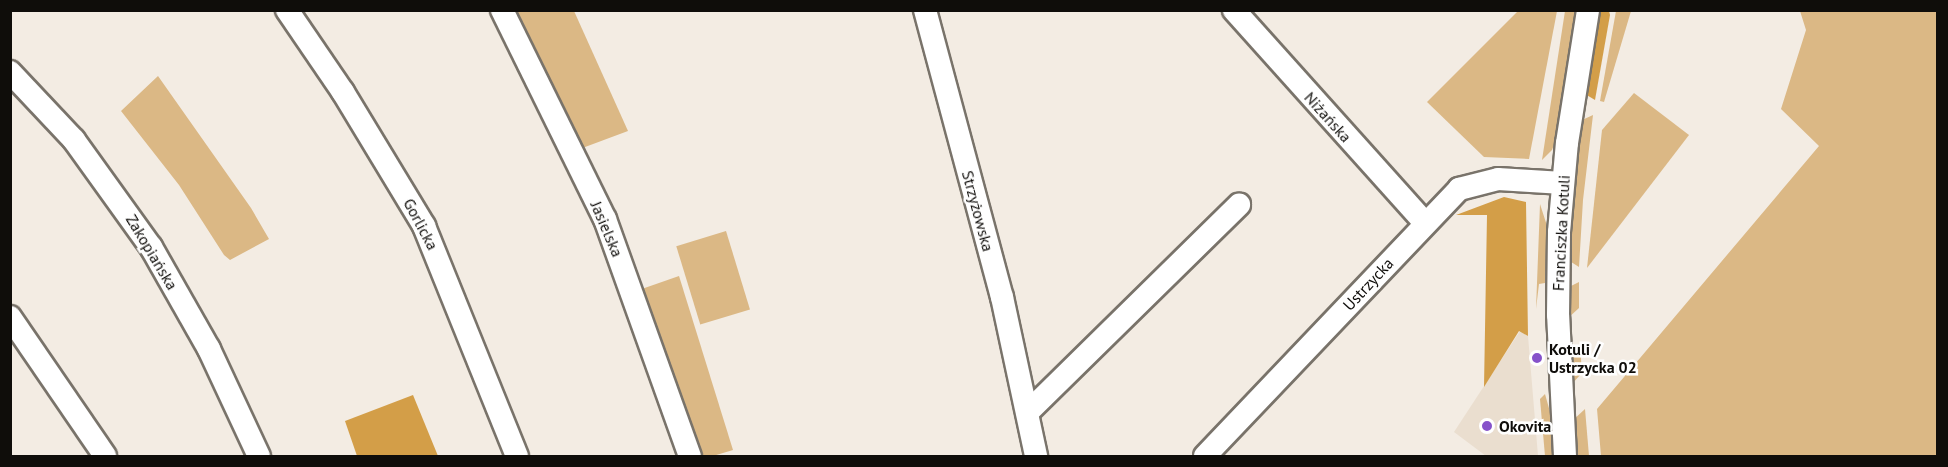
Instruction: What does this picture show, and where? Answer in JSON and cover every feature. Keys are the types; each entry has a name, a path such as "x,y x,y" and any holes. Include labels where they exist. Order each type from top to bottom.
{"street":[{"name":"Gorlicka","path":"286,10 348,101 424,226 517,456"},
{"name":"Jasielska","path":"502,10 605,219 690,456"},
{"name":"Strzyżowska","path":"925,10 1002,297 1036,456"},
{"name":"Niżańska","path":"1234,10 1425,222"},
{"name":"Franciszka Kotuli","path":"1565,456 1558,315 1563,183 1588,10"},
{"name":"Zakopiańska","path":"10,72 74,140 151,247 209,349 259,456"},
{"name":"Ustrzycka","path":"1205,456 1447,199 1470,183 1512,179 1563,183"},
{"path":"1028,412 1239,205"},
{"path":"10,317 105,456"}],"shaded area":[{"path":"507,11 574,11 628,131 577,150"},
{"path":"1518,11 1557,11 1529,159 1484,157 1427,102"},
{"path":"1565,11 1578,11 1557,137 1552,150 1542,160"},
{"path":"1598,11 1609,11 1610,15 1595,100 1585,94"},
{"path":"1616,11 1631,11 1604,102 1600,101"},
{"path":"1800,11 1937,11 1937,456 1601,456 1597,409 1819,146 1781,109 1806,30"},
{"path":"158,76 251,208 269,239 230,260 224,255 179,185 121,111"},
{"path":"1634,93 1689,135 1587,268 1602,130"},
{"path":"1593,115 1583,200 1579,267 1568,260 1580,121"},
{"path":"1504,197 1526,202 1528,336 1519,331 1484,387 1487,215 1456,215"},
{"path":"1540,204 1549,232 1545,283 1539,284 1536,309"},
{"path":"726,231 750,309 700,325 676,246"},
{"path":"679,276 733,450 713,456 693,456 636,291"},
{"path":"1579,282 1579,308 1567,319 1567,288"},
{"path":"1520,331 1528,336 1538,456 1486,456 1454,432"},
{"path":"1580,345 1582,373 1570,386 1568,355"},
{"path":"1545,394 1552,419 1556,456 1545,456 1540,399"},
{"path":"413,395 438,456 357,456 345,421"},
{"path":"1585,409 1589,456 1575,456 1572,421"}],"place":[{"name":"Kotuli / Ustrzycka 02","path":"1537,358"},
{"name":"Okovita","path":"1487,426"}]}
